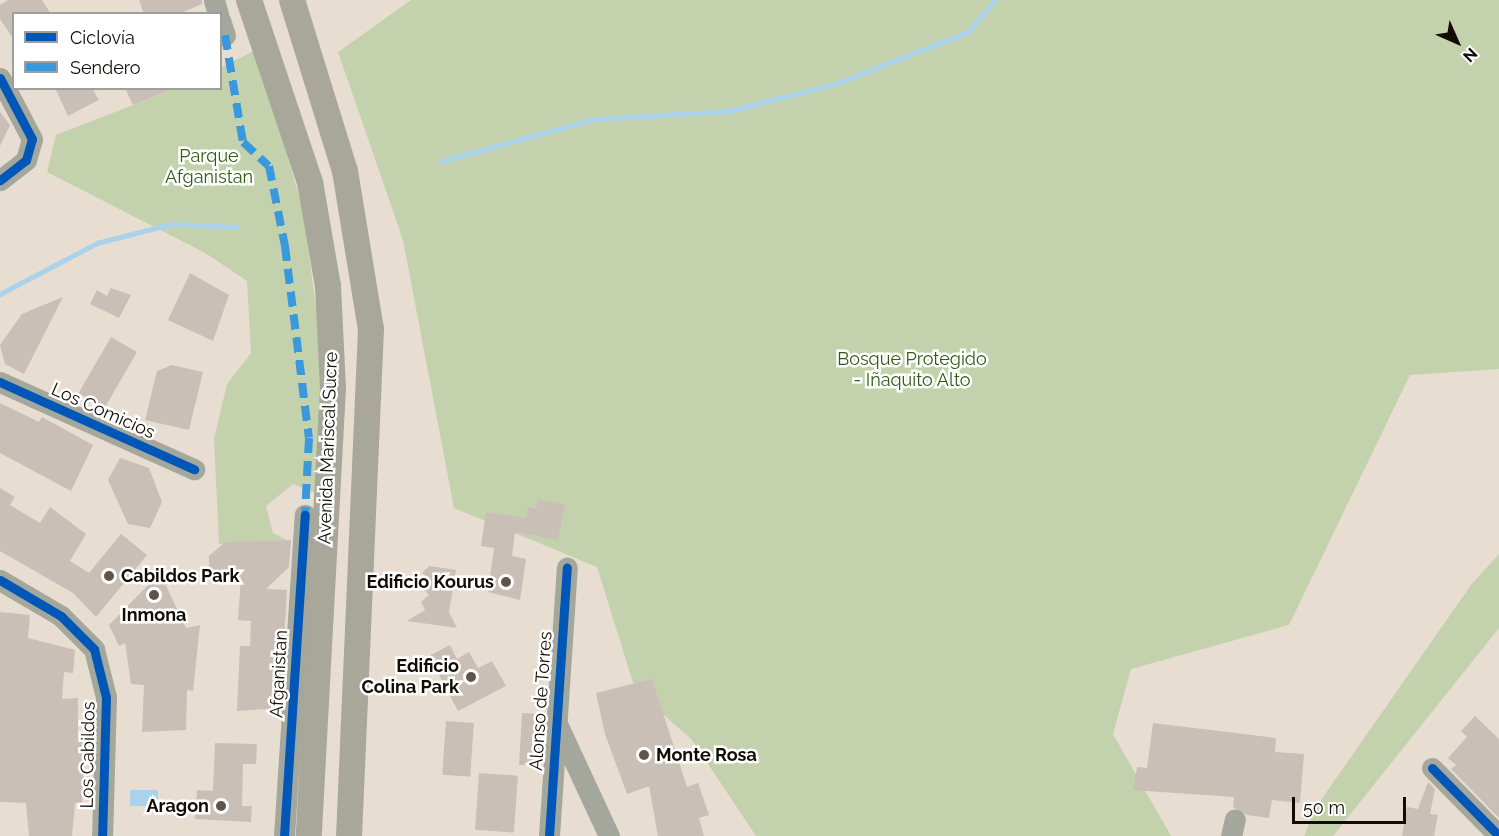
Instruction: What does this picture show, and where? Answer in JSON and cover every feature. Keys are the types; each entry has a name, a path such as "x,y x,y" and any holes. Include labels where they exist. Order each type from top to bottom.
{"main road":[{"name":"Avenida Mariscal Sucre","path":"249,0 310,182 328,286 333,388 309,836"},
{"path":"292,0 345,171 371,329 349,836"}],"street":[{"path":"0,78 32,139 26,160 0,180"},
{"name":"Los Comicios","path":"0,382 194,469"},
{"name":"Afganistan","path":"284,836 305,515"},
{"name":"Alonso de Torres","path":"549,836 567,568"},
{"name":"Los Cabildos","path":"0,580 61,616 94,649 106,697 102,836"},
{"path":"556,722 609,836"},
{"path":"1432,768 1499,836"}],"green space":[{"name":"Bosque Protegido - Iñaquito Alto","path":"411,0 1499,0 1499,369 1410,375 1289,625 1131,669 1113,734 1171,836 756,836 692,740 635,689 597,567 454,508 403,240 338,52"},
{"name":"Parque Afganistan","path":"256,50 303,209 323,361 326,497 293,484 266,506 273,533 287,540 219,544 214,439 227,384 251,353 247,281 207,254 47,172 56,135 171,90 222,90 222,67"},
{"path":"1499,554 1499,628 1333,836 1304,836 1316,807 1471,585"}],"water":[{"path":"130,790 158,790 158,806 130,806"}],"building":[{"path":"8,0 42,0 50,12 12,12 12,37 0,19 0,5"},
{"path":"139,0 202,0 202,4 184,12 143,12"},
{"path":"56,90 93,90 99,100 68,116"},
{"path":"126,90 170,90 133,105"},
{"path":"0,112 10,125 0,146"},
{"path":"190,273 229,295 213,341 168,320"},
{"path":"111,288 131,295 119,318 90,304 97,290 107,296"},
{"path":"63,297 24,374 5,364 0,345 22,314"},
{"path":"111,337 137,352 104,408 78,393"},
{"path":"172,365 203,372 189,430 145,420 157,371"},
{"path":"0,403 39,422 42,417 93,445 71,491 0,453"},
{"path":"120,458 149,468 162,502 150,528 128,524 108,480"},
{"path":"0,488 15,497 10,505 40,523 50,507 86,534 70,561 89,573 121,534 147,555 96,617 73,593 0,551"},
{"path":"538,500 565,505 558,540 515,532 512,556 526,559 520,600 488,592 494,548 481,546 486,512 526,518 528,507 536,509"},
{"path":"291,540 289,567 266,589 287,590 280,708 237,711 240,646 250,646 251,621 238,620 241,577 209,571 209,556 225,542"},
{"path":"429,566 456,570 449,612 457,628 407,621 425,610 421,602 429,595 422,588 431,580 422,573"},
{"path":"160,573 186,628 200,625 193,691 187,690 186,730 142,732 144,685 131,684 125,643 119,646 109,625"},
{"path":"0,612 30,615 28,638 75,650 73,673 64,672 62,699 78,698 78,733 86,734 82,803 75,803 72,836 29,836 26,803 0,802"},
{"name":"Edificio Colina Park","path":"450,645 457,659 469,652 478,668 492,661 506,686 458,711 429,656"},
{"name":"Monte Rosa","path":"652,679 687,787 698,783 709,815 699,818 704,836 658,836 649,786 627,794 605,734 596,693"},
{"path":"522,713 544,714 541,761 535,765 519,765"},
{"path":"1475,716 1499,739 1499,818 1451,769 1456,765 1448,758 1467,737 1461,731"},
{"path":"446,721 474,723 470,777 442,775"},
{"path":"1153,723 1276,738 1275,752 1304,754 1300,803 1272,800 1269,818 1247,815 1233,807 1234,797 1133,790 1137,767 1147,768"},
{"path":"215,743 257,744 256,764 243,764 242,806 252,806 251,822 195,819 197,790 213,791"},
{"path":"479,773 518,776 514,833 475,830"},
{"path":"1428,782 1435,789 1430,814 1438,815 1434,836 1402,836 1407,807 1418,809"}],"waterway":[{"path":"442,161 595,119 729,111 835,84 968,32 995,0"},
{"path":"0,294 97,243 171,224 237,227"}],"marked path":[{"path":"225,35 243,142 269,166 285,246 309,438 305,515"}],"cycle path":[{"path":"0,78 32,139 26,160 0,180"},
{"path":"0,382 194,469"},
{"path":"284,836 305,515"},
{"path":"549,836 567,568"},
{"path":"0,580 61,616 94,649 106,697 102,836"},
{"path":"1432,768 1499,836"}],"place":[{"name":"Cabildos Park","path":"109,576"},
{"name":"Edificio Kourus","path":"506,582"},
{"name":"Inmona","path":"154,595"},
{"name":"Edificio Colina Park","path":"471,677"},
{"name":"Monte Rosa","path":"644,755"},
{"name":"Aragon","path":"221,806"}]}
